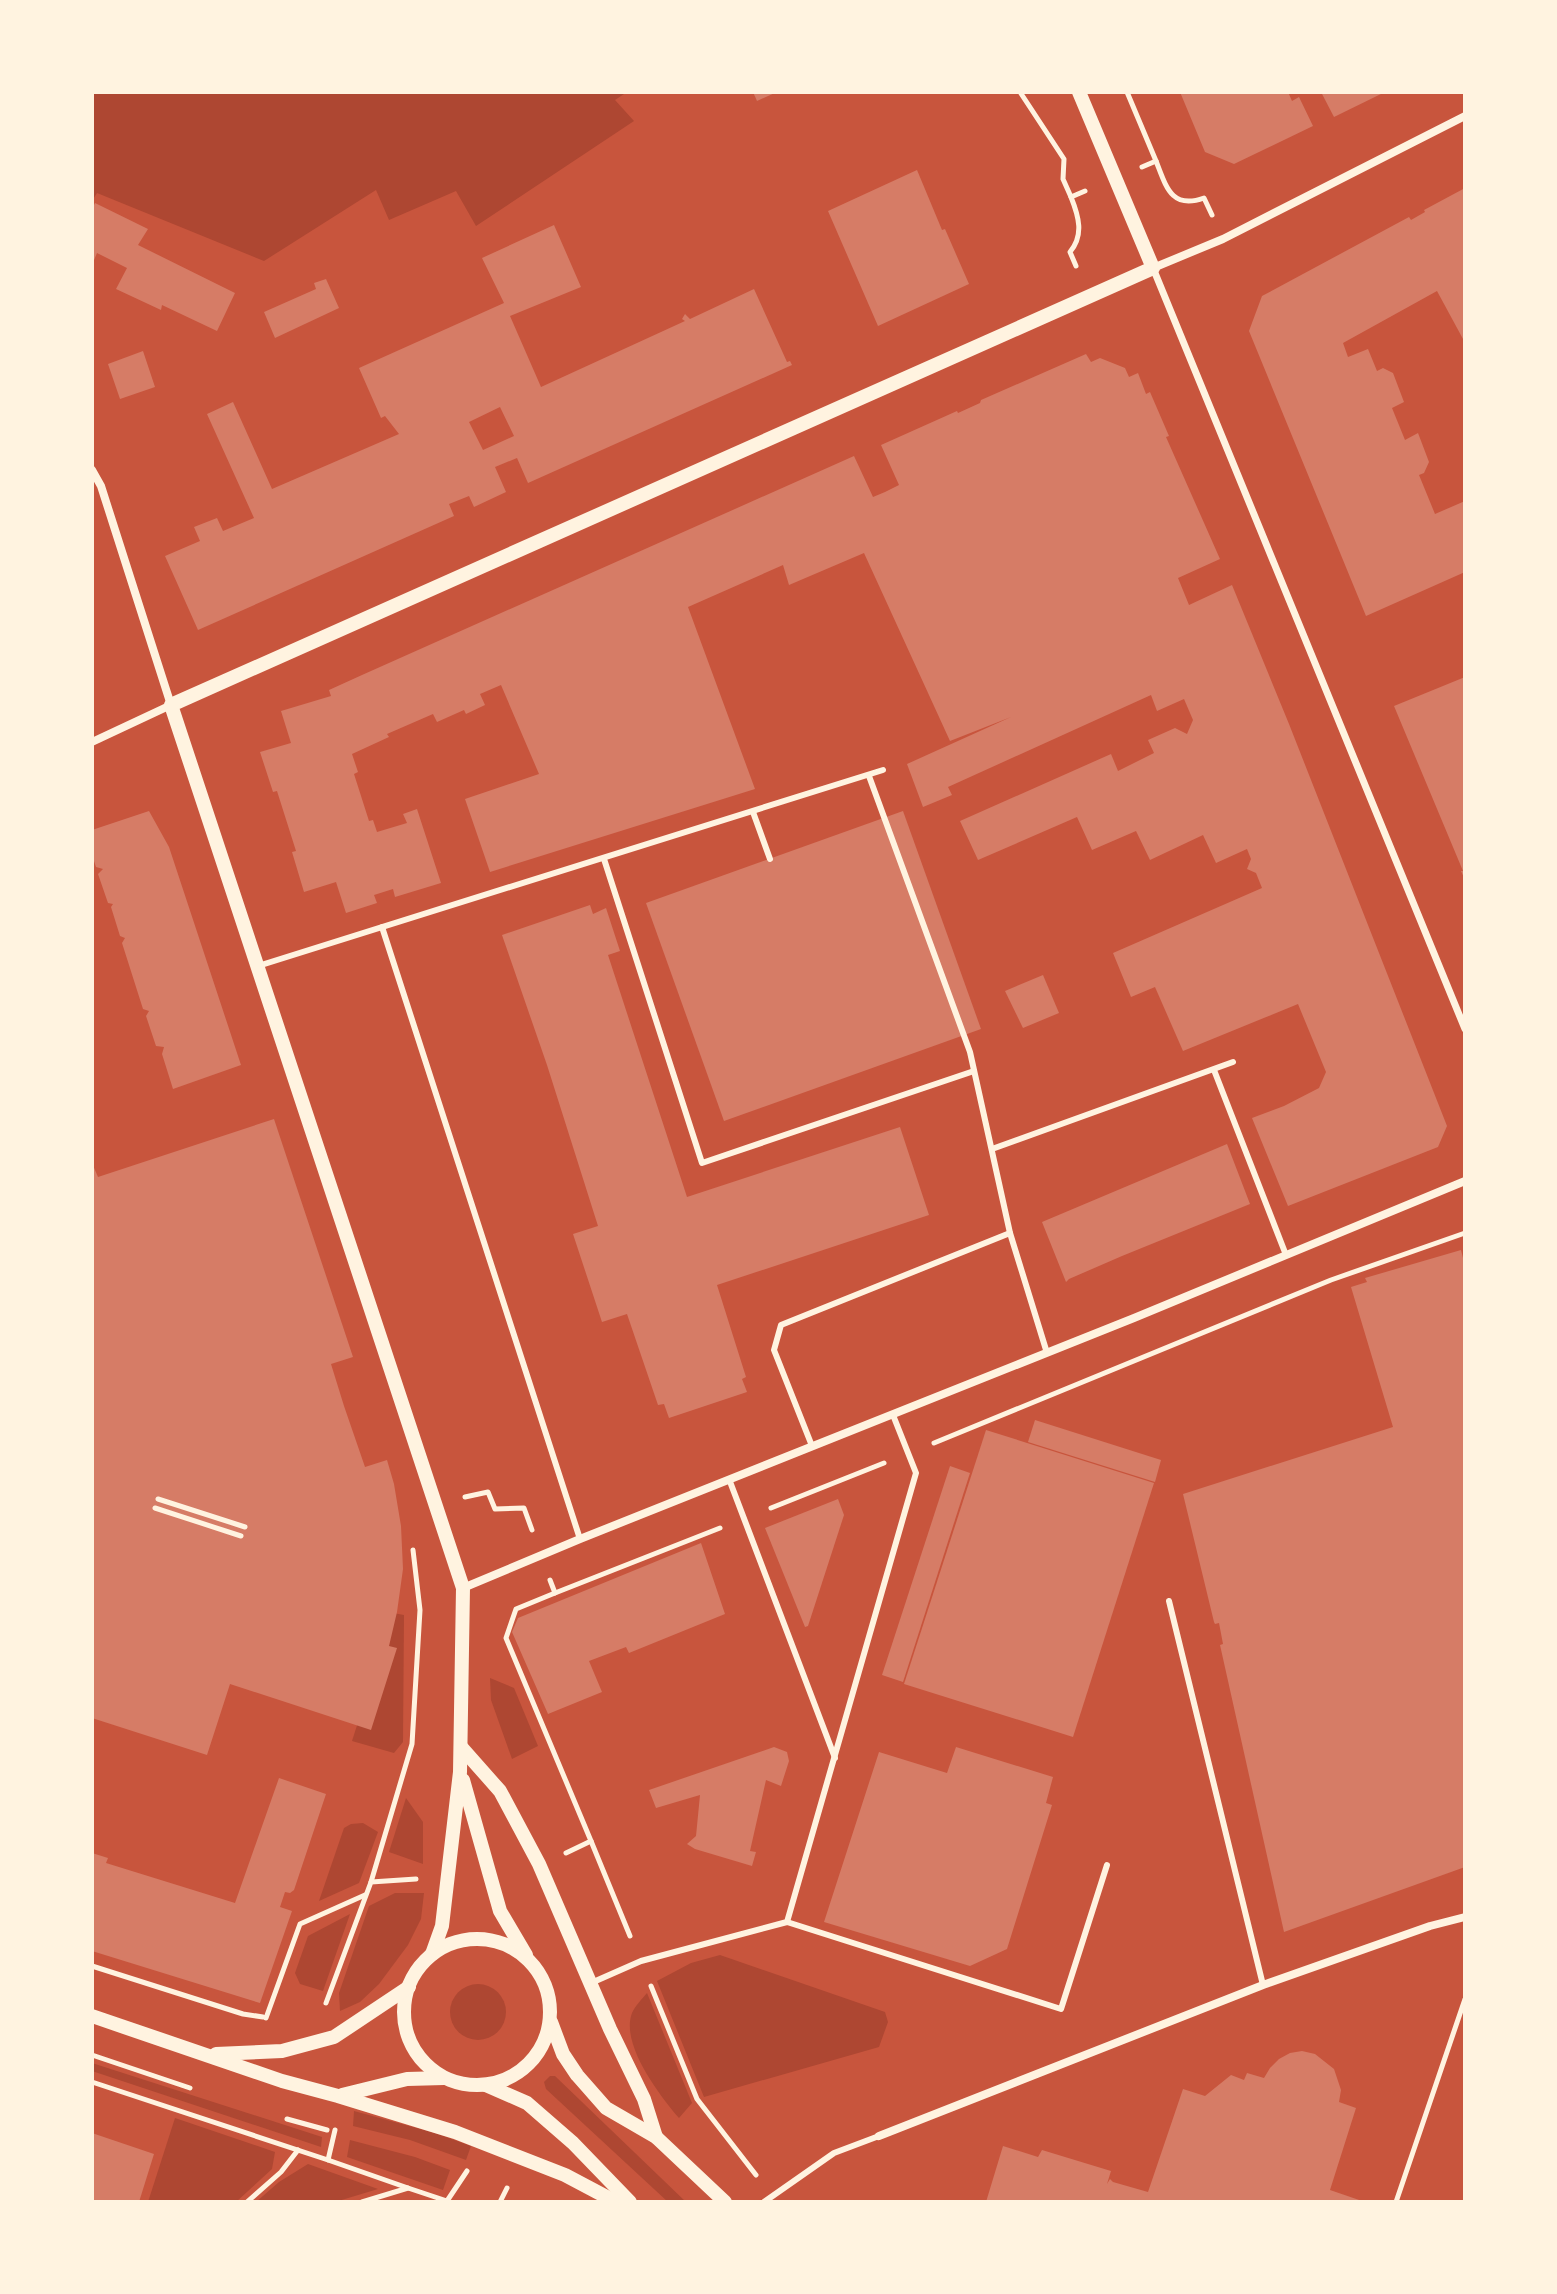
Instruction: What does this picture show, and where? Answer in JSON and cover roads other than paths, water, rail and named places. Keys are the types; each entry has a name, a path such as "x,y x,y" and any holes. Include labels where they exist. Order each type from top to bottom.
{"street":[{"path":"1079,92 1465,1029"},
{"path":"92,742 1223,239 1465,116"},
{"path":"92,470 101,486 463,1588 460,1772 442,1926 432,1954"},
{"path":"463,1588 1465,1181"},
{"path":"461,1747 500,1791 539,1864 644,2099 656,2137"},
{"path":"460,1772 500,1911 542,1977 550,1998 551,2021 546,2040 536,2057 522,2071 505,2081 464,2085 444,2078 429,2068 409,2040 404,2022 404,2004 414,1975 432,1954 461,1940 479,1939 497,1941 529,1958"},
{"path":"879,2136 1263,1985 1430,1926 1465,1917"},
{"path":"207,2054 282,2051 334,2037 409,1987"},
{"path":"92,2016 282,2081 455,2132 565,2175 616,2202"},
{"path":"551,2021 563,2054 606,2108 656,2137 725,2202"},
{"path":"338,2096 407,2079 444,2078"},
{"path":"485,2085 527,2103 573,2143 630,2202"}],"lane":[{"path":"258,966 883,770"},
{"path":"869,776 970,1052 1010,1233 1047,1353"},
{"path":"753,812 770,859"},
{"path":"604,859 702,1163 974,1071"},
{"path":"382,927 580,1539"},
{"path":"992,1149 1233,1062"},
{"path":"1214,1070 1286,1255"},
{"path":"812,1446 774,1350 781,1325 1010,1233"},
{"path":"787,1922 916,1473 893,1415"},
{"path":"729,1479 835,1758"},
{"path":"1169,1601 1263,1985"},
{"path":"591,1983 641,1961 787,1922 1061,2009 1107,1865"},
{"path":"764,2202 834,2153 879,2136"}]}
